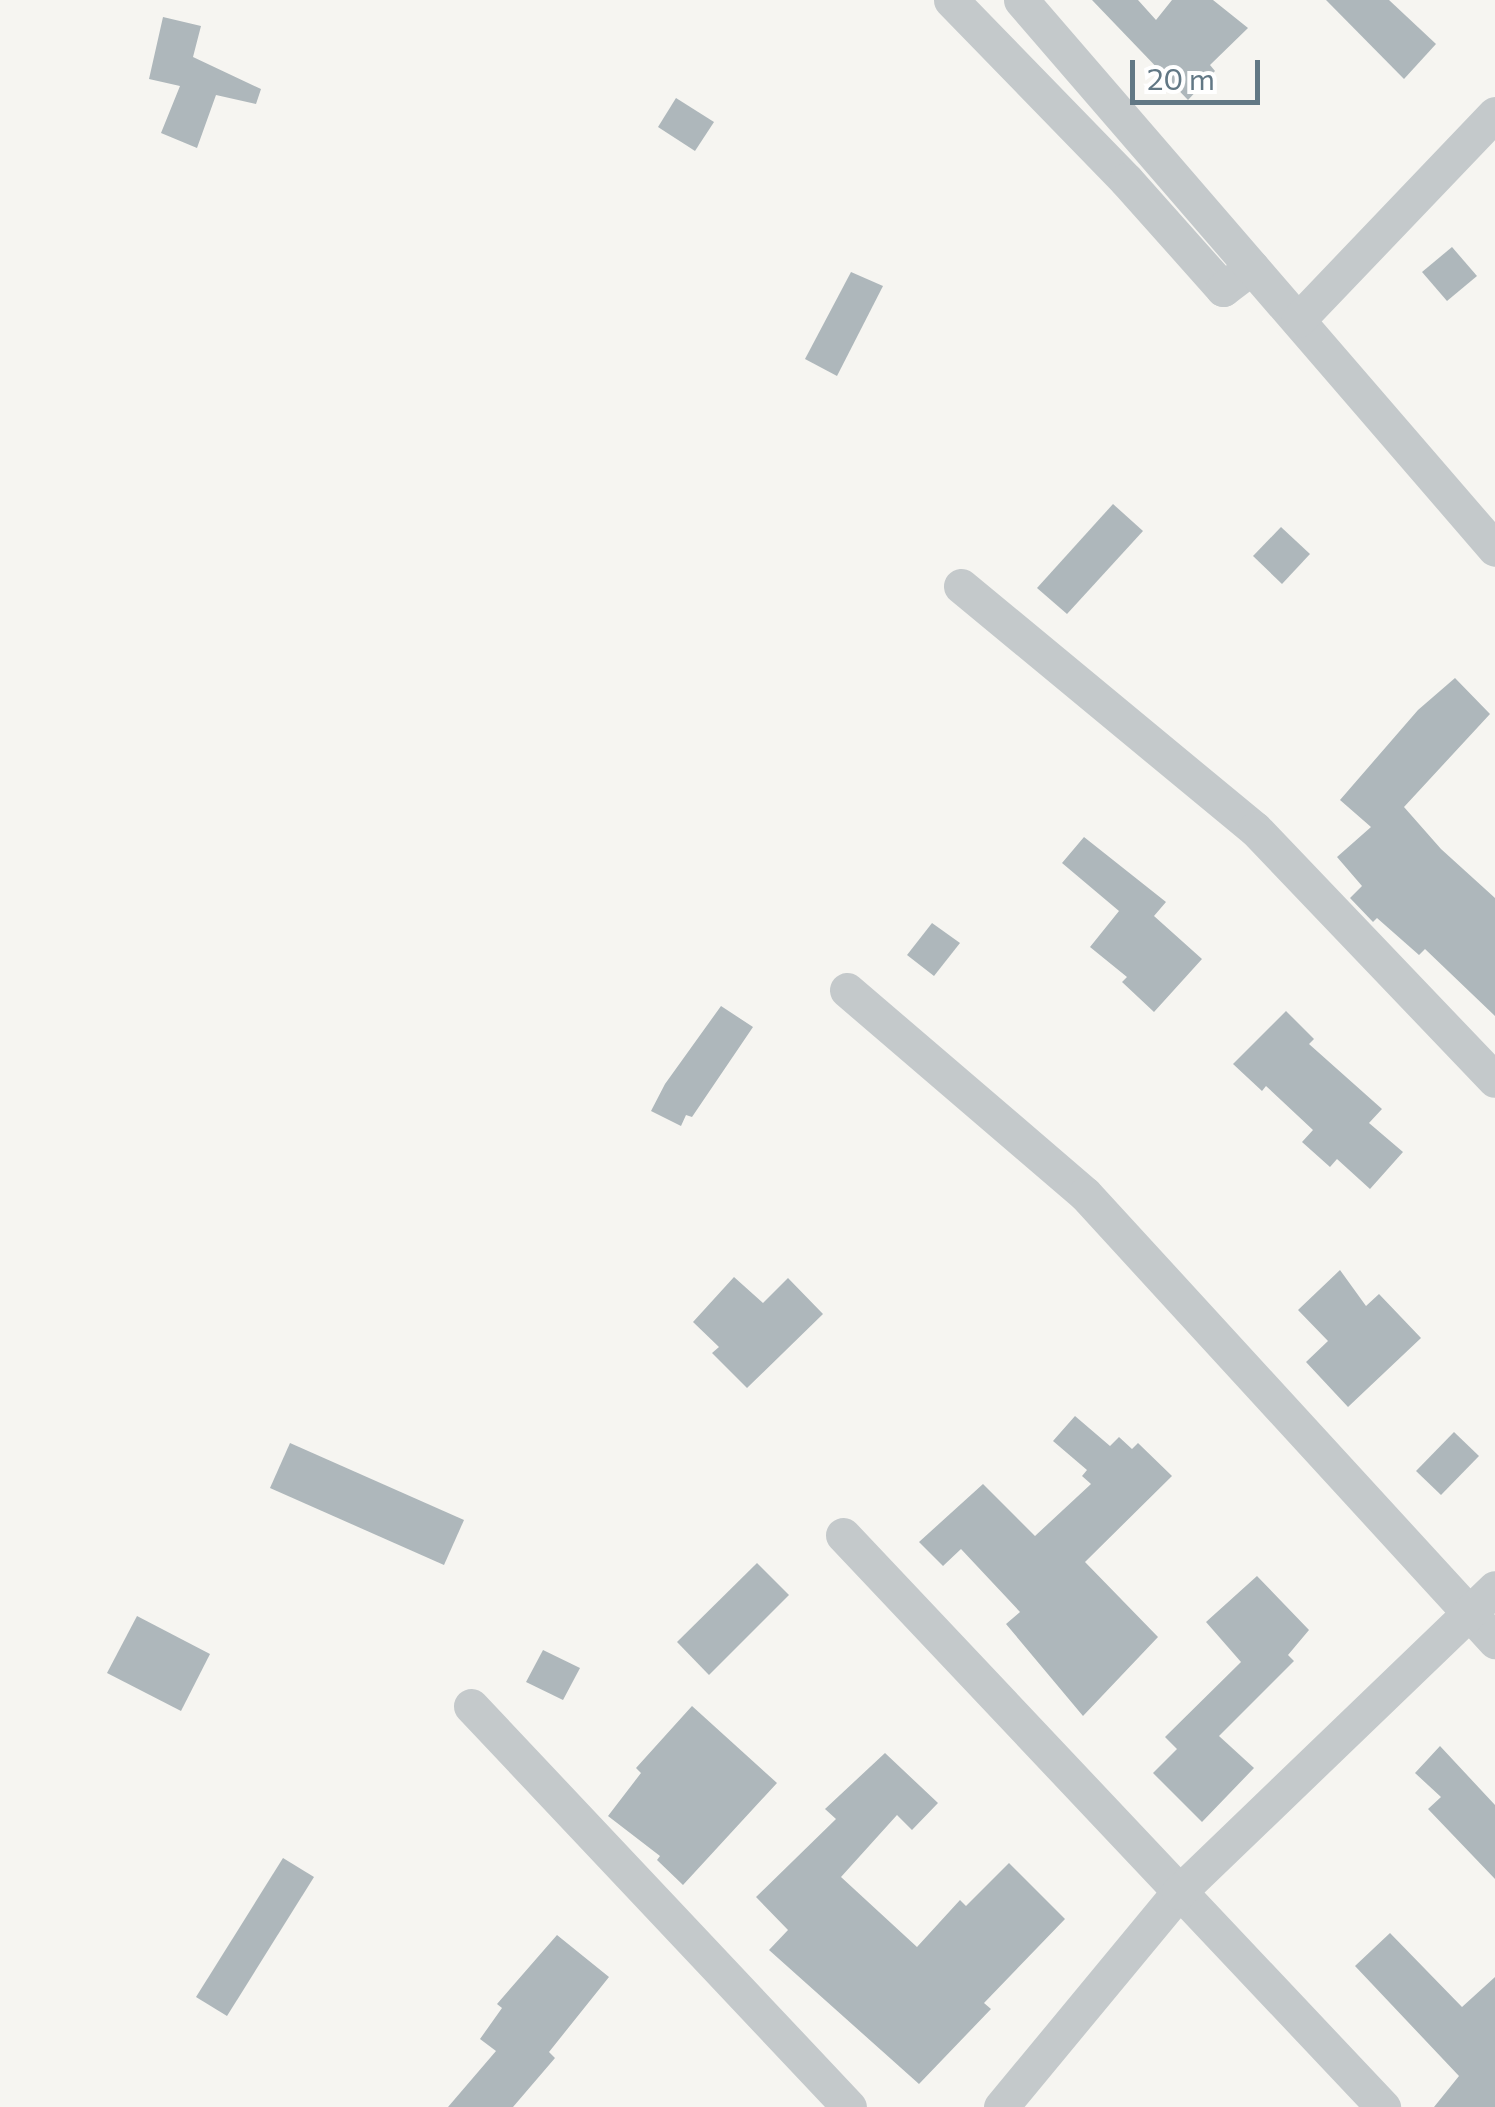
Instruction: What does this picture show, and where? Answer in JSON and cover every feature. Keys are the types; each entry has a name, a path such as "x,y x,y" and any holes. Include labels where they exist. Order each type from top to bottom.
{"street":[{"path":"951,0 1126,180 1223,289 1252,267"},
{"path":"1021,0 1495,549"},
{"path":"1298,320 1495,114"},
{"path":"961,586 1254,829 1495,1080"},
{"path":"846,990 1085,1194 1483,1628"},
{"path":"843,1535 1383,2107"},
{"path":"1001,2107 1180,1892 1483,1628 1495,1588"},
{"path":"471,1706 849,2107"}],"building":[{"path":"1092,0 1138,0 1156,20 1172,0 1213,0 1248,28 1210,65 1215,71 1188,100"},
{"path":"1326,0 1389,0 1436,44 1404,79"},
{"path":"163,17 201,26 193,57 261,89 256,104 216,95 197,148 161,133 180,86 149,79"},
{"path":"676,98 714,122 695,151 658,127"},
{"path":"1452,247 1477,276 1447,301 1422,272"},
{"path":"851,272 883,286 837,376 805,359"},
{"path":"1113,504 1143,531 1067,614 1037,588"},
{"path":"1281,527 1310,554 1282,584 1253,556"},
{"path":"1455,678 1490,714 1404,807 1441,849 1495,898 1495,1016 1425,949 1419,955 1377,918 1373,922 1350,898 1362,886 1337,857 1371,827 1340,800 1418,710"},
{"path":"1084,837 1166,902 1154,916 1202,959 1154,1012 1122,982 1127,977 1090,947 1119,911 1062,863"},
{"path":"932,923 960,943 934,976 907,955"},
{"path":"721,1006 753,1027 692,1117 686,1115 681,1126 651,1111 665,1084"},
{"path":"1286,1011 1314,1039 1309,1044 1382,1109 1369,1123 1403,1152 1370,1189 1337,1159 1330,1167 1302,1142 1313,1130 1266,1086 1262,1091 1233,1064"},
{"path":"1340,1270 1366,1306 1379,1294 1421,1338 1348,1407 1306,1362 1328,1341 1298,1310"},
{"path":"734,1277 763,1303 788,1278 823,1314 747,1388 712,1353 719,1347 693,1322"},
{"path":"1075,1416 1110,1446 1119,1437 1132,1449 1138,1443 1172,1476 1085,1562 1158,1637 1083,1716 1006,1624 1020,1612 961,1549 943,1566 919,1542 983,1484 1035,1536 1091,1484 1082,1476 1087,1470 1053,1441"},
{"path":"1454,1432 1479,1456 1441,1495 1416,1471"},
{"path":"290,1443 464,1520 444,1565 270,1488"},
{"path":"757,1563 789,1595 709,1675 677,1642"},
{"path":"1257,1576 1309,1630 1288,1655 1294,1661 1219,1736 1254,1768 1202,1822 1153,1773 1177,1749 1165,1737 1241,1662 1206,1622"},
{"path":"137,1616 210,1654 181,1711 107,1673"},
{"path":"543,1650 580,1668 563,1700 526,1682"},
{"path":"692,1706 777,1783 683,1885 657,1860 660,1856 608,1816 641,1773 636,1768"},
{"path":"1440,1746 1495,1805 1495,1879 1428,1809 1441,1797 1415,1773"},
{"path":"885,1753 938,1803 912,1830 897,1815 841,1877 917,1947 960,1900 966,1906 1009,1863 1065,1919 984,2003 991,2009 919,2084 769,1950 788,1930 756,1897 836,1819 825,1809"},
{"path":"283,1858 314,1877 227,2016 196,1997"},
{"path":"1390,1933 1462,2007 1495,1977 1495,2107 1434,2107 1459,2076 1355,1966"},
{"path":"557,1935 609,1977 549,2052 555,2058 513,2107 448,2107 496,2051 480,2039 502,2008 497,2004"}]}
